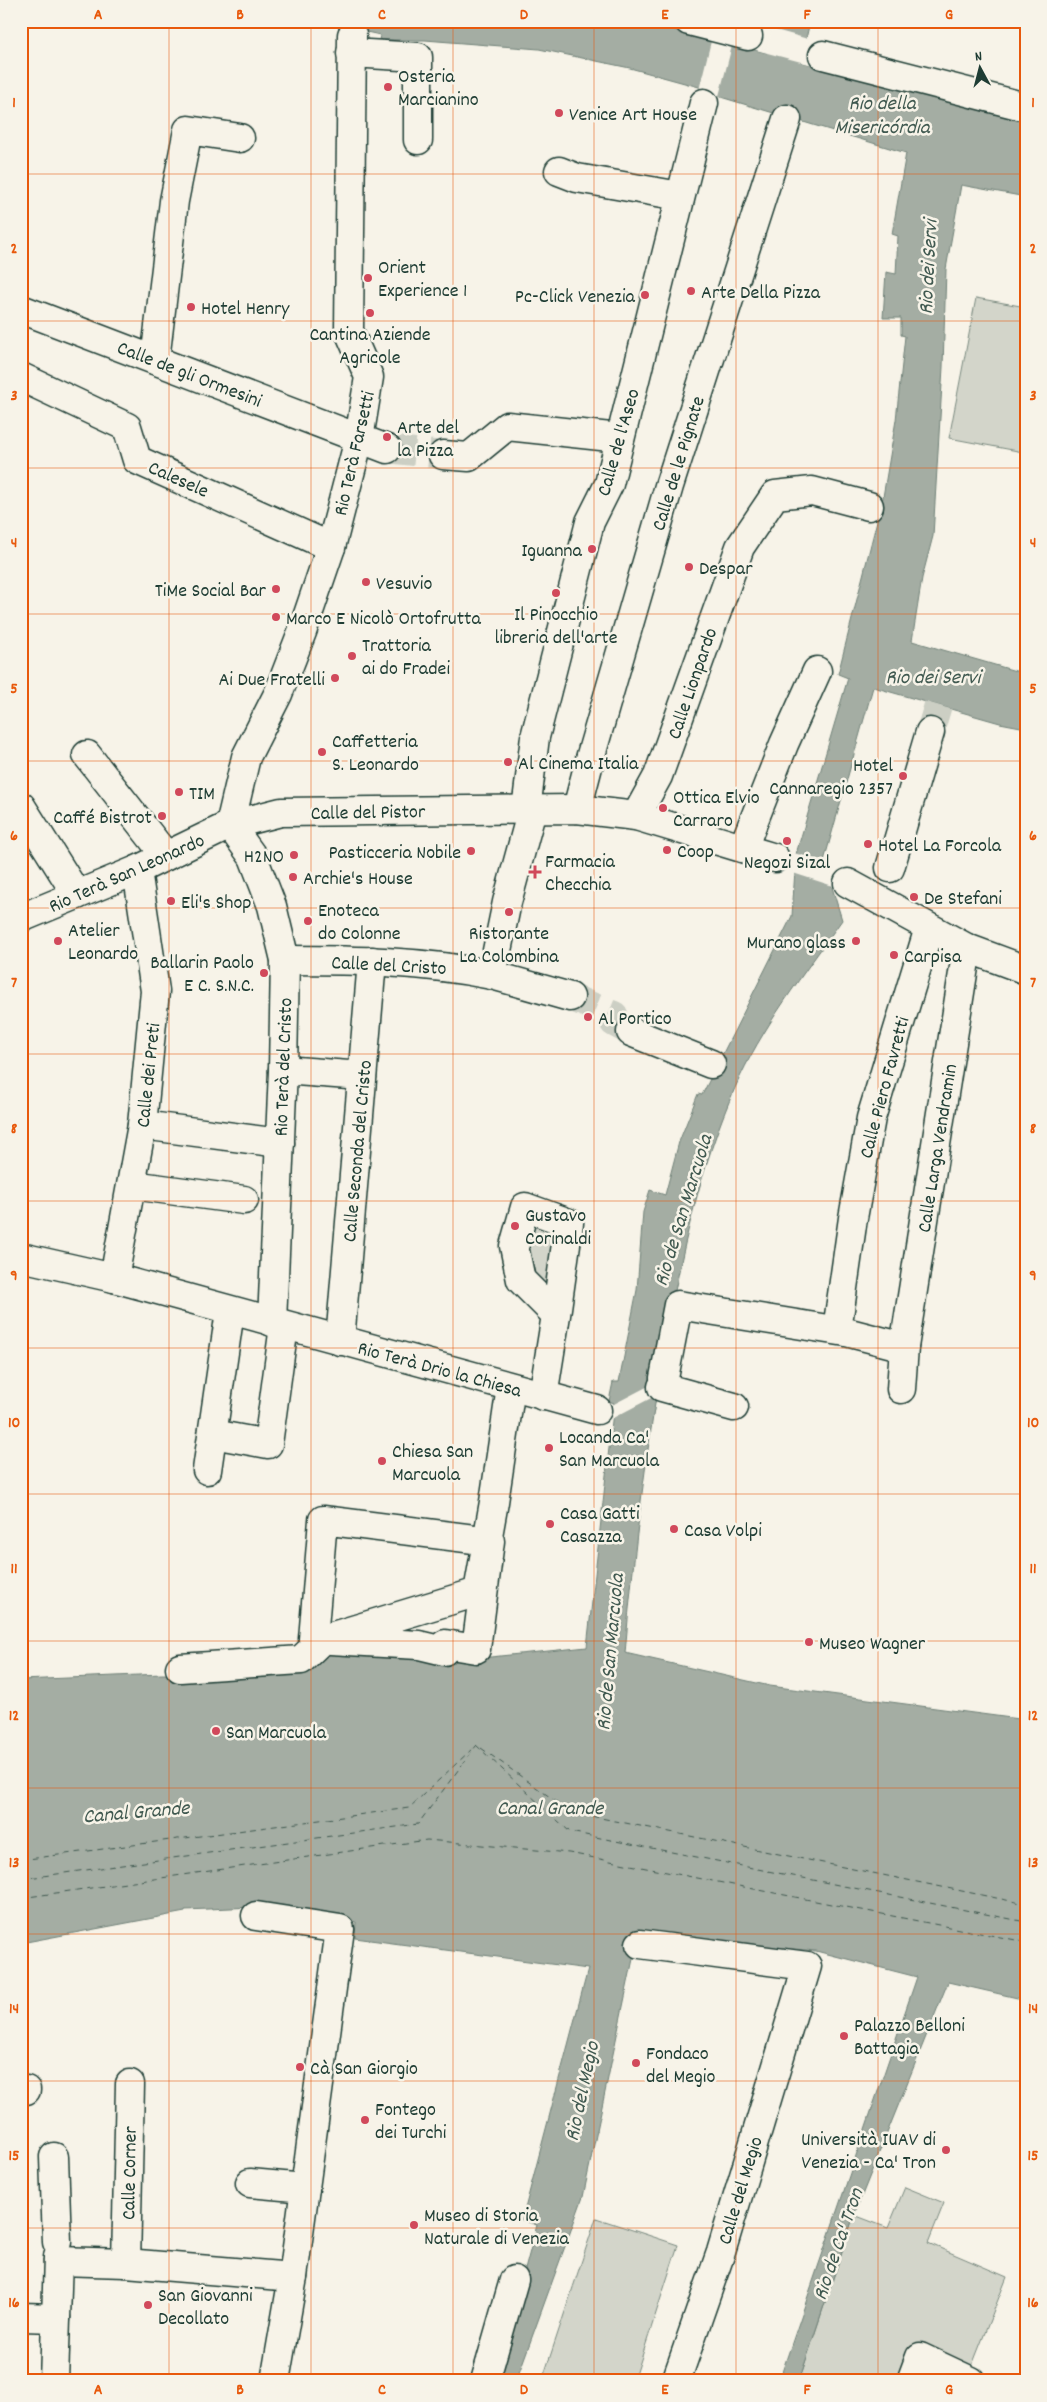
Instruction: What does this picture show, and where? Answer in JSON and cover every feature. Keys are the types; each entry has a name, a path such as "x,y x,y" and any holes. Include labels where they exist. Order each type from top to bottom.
{"street":[{"path":"689,21 732,34"},
{"name":"Rio Terà Farsetti","path":"230,825 246,757 278,694 302,632 331,547 359,438 370,376 349,331 352,44 418,57 418,140"},
{"path":"823,55 1026,107"},
{"name":"Calle de l'Aseo","path":"492,975 534,737 590,522 609,484 704,103"},
{"name":"Calle de le Pignate","path":"577,809 669,486 786,119"},
{"path":"155,360 174,200 188,130 240,138"},
{"path":"559,171 578,178 680,196"},
{"name":"Calle de gli Ormesini","path":"21,308 387,449"},
{"name":"Calesele","path":"21,377 127,427 137,460 331,547"},
{"path":"443,455 469,457 507,426 620,438"},
{"name":"Calle Lionpardo","path":"637,817 658,776 740,547 775,495 812,491 869,506"},
{"path":"743,848 784,744 817,672"},
{"path":"884,886 930,732"},
{"path":"87,755 166,856"},
{"path":"21,806 78,896"},
{"name":"Calle del Pistor","path":"230,825 281,812 577,809 637,817 775,858"},
{"name":"Rio Terà San Leonardo","path":"21,918 137,870 230,825"},
{"name":"Rio Terà del Cristo","path":"230,825 253,857 272,906 285,960 280,1143 262,1202 278,1324"},
{"name":"Calle dei Preti","path":"114,1278 142,1125 155,991 137,870"},
{"path":"848,883 884,886 928,928 967,948 1026,970"},
{"name":"Calle Piero Favretti","path":"841,1331 845,1278 871,1118 928,928"},
{"name":"Calle Larga Vendramin","path":"901,1390 904,1347 967,948"},
{"name":"Calle del Cristo","path":"285,960 372,961 451,967 492,975 570,997"},
{"name":"Calle Seconda del Cristo","path":"340,1341 372,961"},
{"path":"631,1032 711,1064"},
{"path":"283,1070 362,1076"},
{"path":"142,1125 280,1143"},
{"path":"132,1185 262,1202"},
{"path":"21,1257 114,1278"},
{"name":"Rio Terà Drio la Chiesa","path":"114,1278 597,1410"},
{"path":"734,1407 663,1382 678,1305 841,1331 904,1347"},
{"path":"207,1470 230,1311"},
{"path":"543,1396 556,1315"},
{"path":"213,1434 268,1444 278,1371 278,1324"},
{"path":"471,1648 510,1387"},
{"path":"323,1520 488,1540 490,1541 476,1649 445,1644 444,1651 419,1645 313,1639 323,1520"},
{"path":"180,1668 301,1660 323,1640 478,1592"},
{"path":"256,1916 340,1929 306,2188 275,2381"},
{"name":"Calle del Megio","path":"640,1944 802,1982 720,2252 676,2381"},
{"name":"Calle Corner","path":"126,2263 130,2084"},
{"path":"54,2157 57,2253 54,2381"},
{"path":"250,2184 306,2188"},
{"path":"57,2253 126,2263 293,2277"},
{"path":"485,2381 514,2280"},
{"path":"21,2318 56,2318"},
{"path":"911,2381 920,2357 971,2381"}],"shaded area":[{"path":"976,298 1026,307 1026,438 1023,452 949,438"},
{"path":"528,1217 562,1229 549,1298 523,1272"},
{"path":"905,2187 944,2203 928,2243 1007,2277 969,2373 909,2347 905,2355 913,2359 904,2381 799,2381 854,2215 888,2228"},
{"path":"596,2218 678,2245 634,2381 542,2381"}],"water":[{"name":"Canal Grande","path":"317,21 639,21 767,53 777,21 810,21 801,62 1026,121 1026,197 961,185 946,269 943,367 933,536 922,578 912,641 1026,674 1026,728 1000,723 873,687 824,861 842,920 770,1023 745,1066 723,1118 693,1211 678,1275 647,1456 625,1653 770,1686 1026,1720 1026,2000 948,1982 854,2215 799,2381 779,2381 917,1977 816,1951 638,1935 583,2197 516,2381 495,2381 537,2225 522,2220 588,1969 355,1938 356,1922 254,1907 185,1910 185,1912 21,1943 21,1680 162,1674 249,1676 311,1670 340,1644 481,1658 587,1647 614,1403 609,1401 613,1382 619,1382 637,1290 643,1212 650,1190 665,1195 679,1142 698,1094 702,1095 792,916 796,854 848,678 838,674 883,497 896,420 905,336 901,335 901,318 883,318 886,272 896,274 898,236 892,234 906,153 714,95 699,87 630,68 539,49 425,40 379,40 380,35"}],"pier":[{"path":"772,29 808,39 804,60 821,64 820,67 745,47 746,45 766,50"},
{"path":"712,37 733,42 719,96 715,95 714,97 699,90"},
{"path":"794,853 828,863 836,887 793,873"},
{"path":"658,1381 657,1395 609,1420 612,1405"}],"ferry route":[{"path":"476,1745 570,1832 1026,1922"},
{"path":"21,1879 418,1824 476,1746"},
{"path":"21,1860 409,1808 473,1748"},
{"path":"481,1748 571,1812 1026,1904"},
{"path":"21,1898 427,1840 569,1853 1026,1942"}],"tunnel":[{"path":"387,449 443,455"},
{"path":"930,732 938,705"},
{"path":"570,997 614,1015 614,1023 631,1032"}],"place":[{"name":"Osteria Marcianino","path":"388,87"},
{"name":"Venice Art House","path":"559,113"},
{"name":"Orient Experience 1","path":"368,278"},
{"name":"Arte Della Pizza","path":"691,291"},
{"name":"Pc-Click Venezia","path":"645,295"},
{"name":"Hotel Henry","path":"191,307"},
{"name":"Cantina Aziende Agricole","path":"370,313"},
{"name":"Arte del la Pizza","path":"387,437"},
{"name":"Iguanna","path":"592,549"},
{"name":"Despar","path":"689,567"},
{"name":"Vesuvio","path":"366,582"},
{"name":"TiMe Social Bar","path":"276,589"},
{"name":"Il Pinocchio libreria dell'arte","path":"556,593"},
{"name":"Marco E Nicolò Ortofrutta","path":"276,617"},
{"name":"Trattoria ai do Fradei","path":"352,656"},
{"name":"Ai Due Fratelli","path":"335,678"},
{"name":"Caffetteria S. Leonardo","path":"322,752"},
{"name":"Al Cinema Italia","path":"508,762"},
{"name":"Hotel Cannaregio 2357","path":"903,776"},
{"name":"TIM","path":"179,792"},
{"name":"Ottica Elvio Carraro","path":"663,808"},
{"name":"Caffé Bistrot","path":"162,816"},
{"name":"Negozi Sizal","path":"787,841"},
{"name":"Hotel La Forcola","path":"868,844"},
{"name":"Coop","path":"667,850"},
{"name":"Pasticceria Nobile","path":"471,851"},
{"name":"H2NO","path":"294,855"},
{"name":"Farmacia Checchia","path":"535,872"},
{"name":"Archie's House","path":"293,877"},
{"name":"De Stefani","path":"914,897"},
{"name":"Eli's Shop","path":"171,901"},
{"name":"Ristorante La Colombina","path":"509,912"},
{"name":"Enoteca do Colonne","path":"308,921"},
{"name":"Atelier Leonardo","path":"58,941"},
{"name":"Murano glass","path":"856,941"},
{"name":"Carpisa","path":"894,955"},
{"name":"Ballarin Paolo E C. S.N.C.","path":"264,973"},
{"name":"Al Portico","path":"588,1017"},
{"name":"Gustavo Corinaldi","path":"515,1226"},
{"name":"Locanda Ca' San Marcuola","path":"549,1448"},
{"name":"Chiesa San Marcuola","path":"382,1461"},
{"name":"Casa Gatti Casazza","path":"550,1524"},
{"name":"Casa Volpi","path":"674,1529"},
{"name":"Museo Wagner","path":"809,1642"},
{"name":"San Marcuola","path":"216,1731"},
{"name":"Palazzo Belloni Battagia","path":"844,2036"},
{"name":"Fondaco del Megio","path":"636,2063"},
{"name":"Cà San Giorgio","path":"300,2067"},
{"name":"Fontego dei Turchi","path":"365,2120"},
{"name":"Università IUAV di Venezia - Ca' Tron","path":"946,2150"},
{"name":"Museo di Storia Naturale di Venezia","path":"414,2225"},
{"name":"San Giovanni Decollato","path":"148,2305"}],"water label":[{"name":"Rio della Misericórdia","path":"882,114"},
{"name":"Rio dei Servi","path":"927,267"},
{"name":"Rio dei Servi","path":"933,676"},
{"name":"Rio de San Marcuola","path":"682,1210"},
{"name":"Rio de San Marcuola","path":"609,1652"},
{"name":"Rio del Megio","path":"581,2091"},
{"name":"Rio de Ca' Tron","path":"837,2244"}]}
